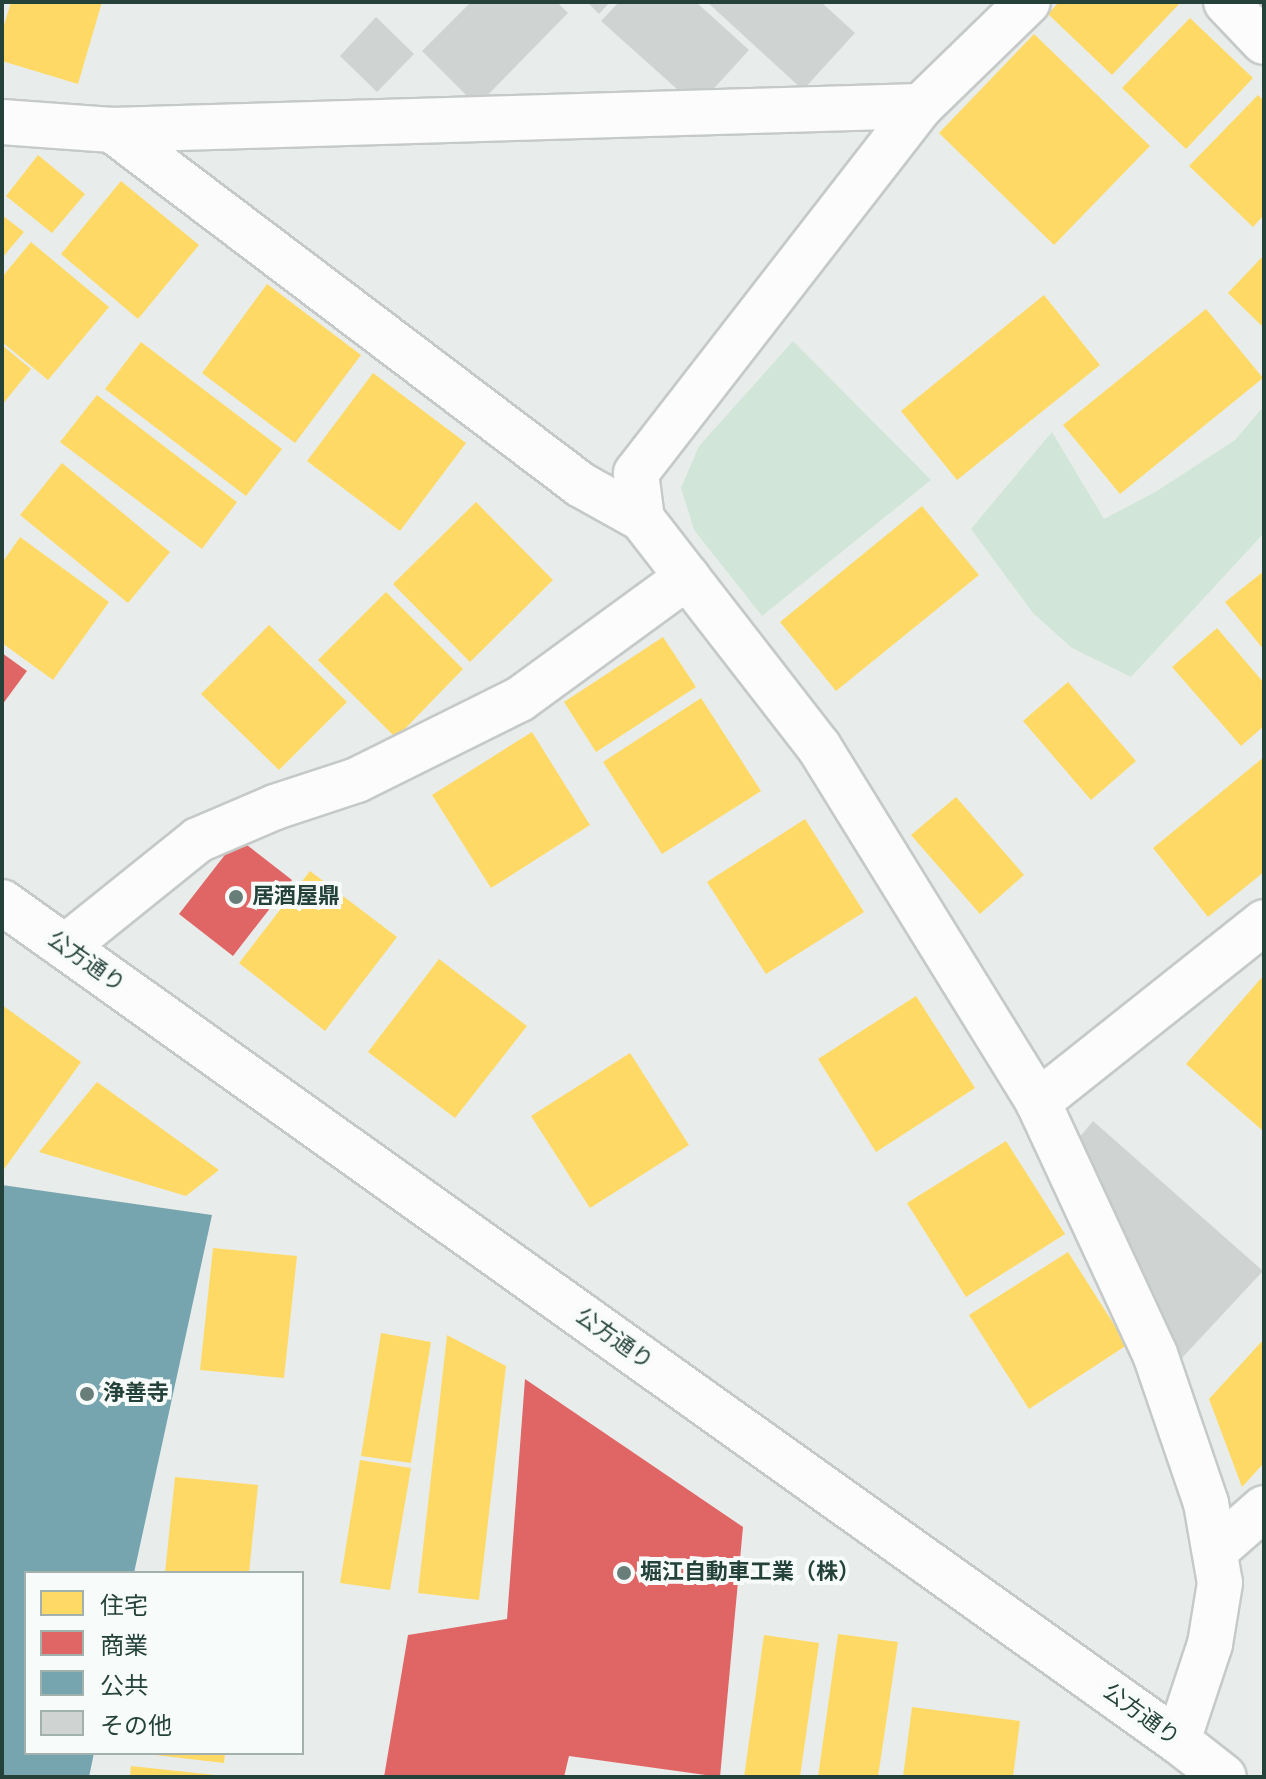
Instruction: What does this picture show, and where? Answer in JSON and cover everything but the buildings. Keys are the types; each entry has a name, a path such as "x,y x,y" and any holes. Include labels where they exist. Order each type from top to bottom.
{"street":[{"path":"642,519 636,473 921,106 1028,2"},
{"path":"1226,2 1264,42"},
{"path":"2,122 112,130 921,106"},
{"path":"112,130 581,485 642,519 819,747 1038,1102 1155,1354 1206,1503 1220,1583 1210,1644 1178,1741"},
{"path":"65,947 198,840 275,807 357,780 520,699 687,577"},
{"name":"公方通り","path":"2,902 1178,1741 1224,1777"},
{"path":"1038,1102 1264,922"},
{"path":"1215,1551 1264,1508"}],"green space":[{"path":"793,341 931,480 762,616 694,530 681,488 699,446"},
{"path":"1264,406 1264,533 1131,677 1072,648 1033,613 971,529 1052,432 1104,519 1157,491 1235,440"}],"place":[{"name":"居酒屋鼎","path":"236,897"},
{"name":"浄善寺","path":"87,1394"},
{"name":"堀江自動車工業（株）","path":"624,1573"}]}
